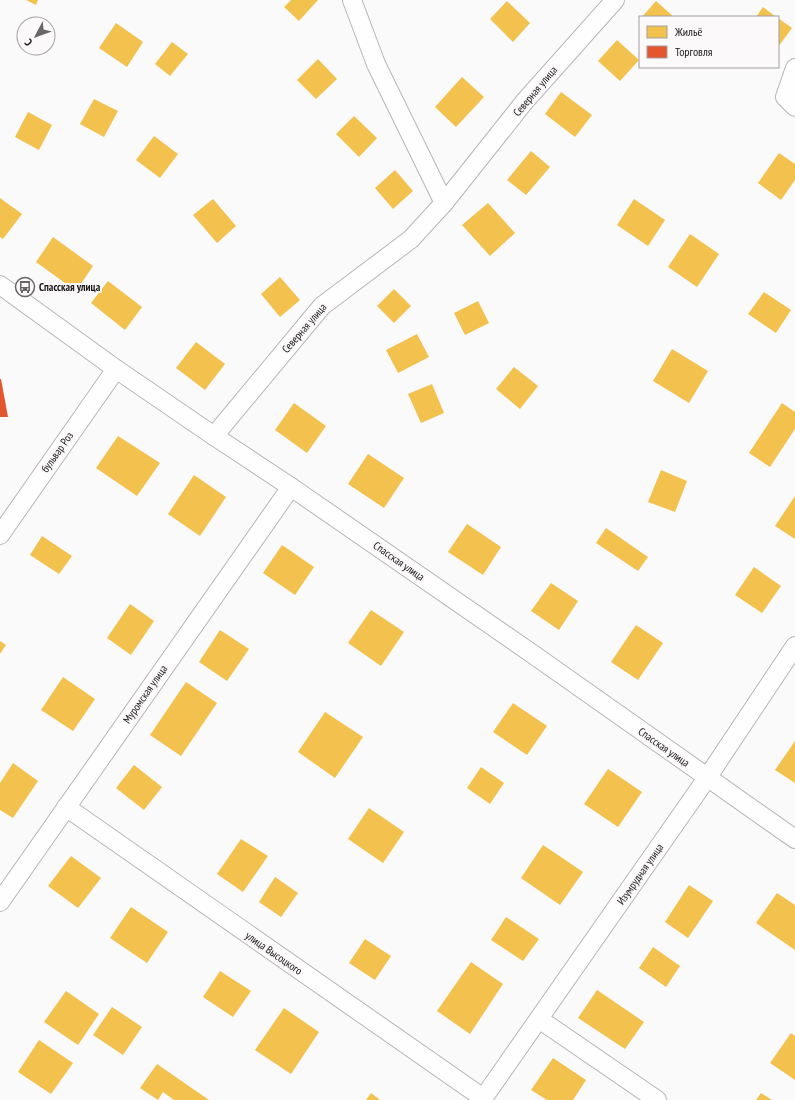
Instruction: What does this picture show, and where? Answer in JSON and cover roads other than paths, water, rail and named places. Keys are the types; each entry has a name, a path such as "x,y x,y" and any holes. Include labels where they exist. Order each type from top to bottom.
{"street":[{"path":"352,0 376,64 444,203"},
{"name":"Северная улица","path":"214,436 322,306 411,239 444,203 525,101 615,0"},
{"path":"795,68 785,97 795,107"},
{"name":"Спасская улица","path":"0,286 116,369 291,487 534,655 795,839"},
{"name":"бульвар Роз","path":"0,534 116,369"},
{"name":"Муромская улица","path":"0,902 291,487"},
{"name":"Изумрудная улица","path":"482,1099 707,778 795,646"},
{"name":"улица Высоцкого","path":"66,807 482,1099"},
{"path":"539,1019 657,1100"}],"place":[{"name":"Спасская улица","path":"25,287"}]}
